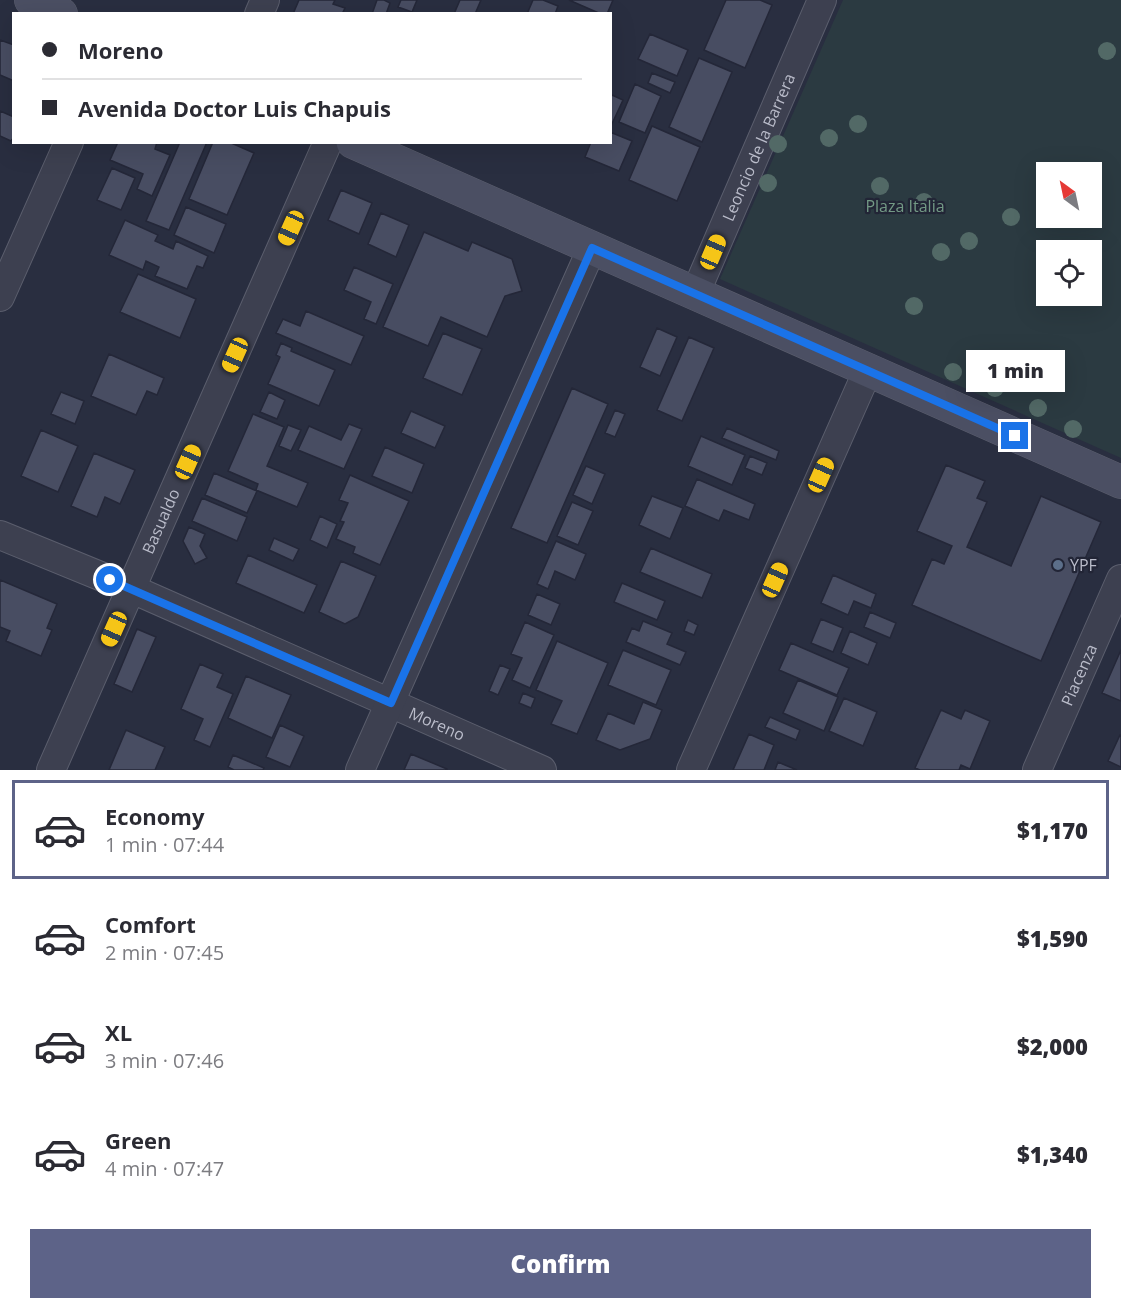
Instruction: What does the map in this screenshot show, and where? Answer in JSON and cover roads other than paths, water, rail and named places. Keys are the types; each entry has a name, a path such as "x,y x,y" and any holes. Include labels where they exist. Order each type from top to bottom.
{"main road":[{"path":"31,0 58,12"},
{"path":"358,144 1121,482"}],"street":[{"name":"Leoncio de la Barrera","path":"695,294 822,0"},
{"path":"0,297 7,265 68,144"},
{"name":"Basualdo","path":"51,770 327,144"},
{"path":"360,770 592,248"},
{"path":"691,770 867,370"},
{"name":"Moreno","path":"0,535 132,589 542,770"},
{"name":"Piacenza","path":"1037,770 1121,579"}],"place":[{"name":"YPF","path":"1058,565"}],"park label":[{"name":"Plaza Italia","path":"905,206"}]}
